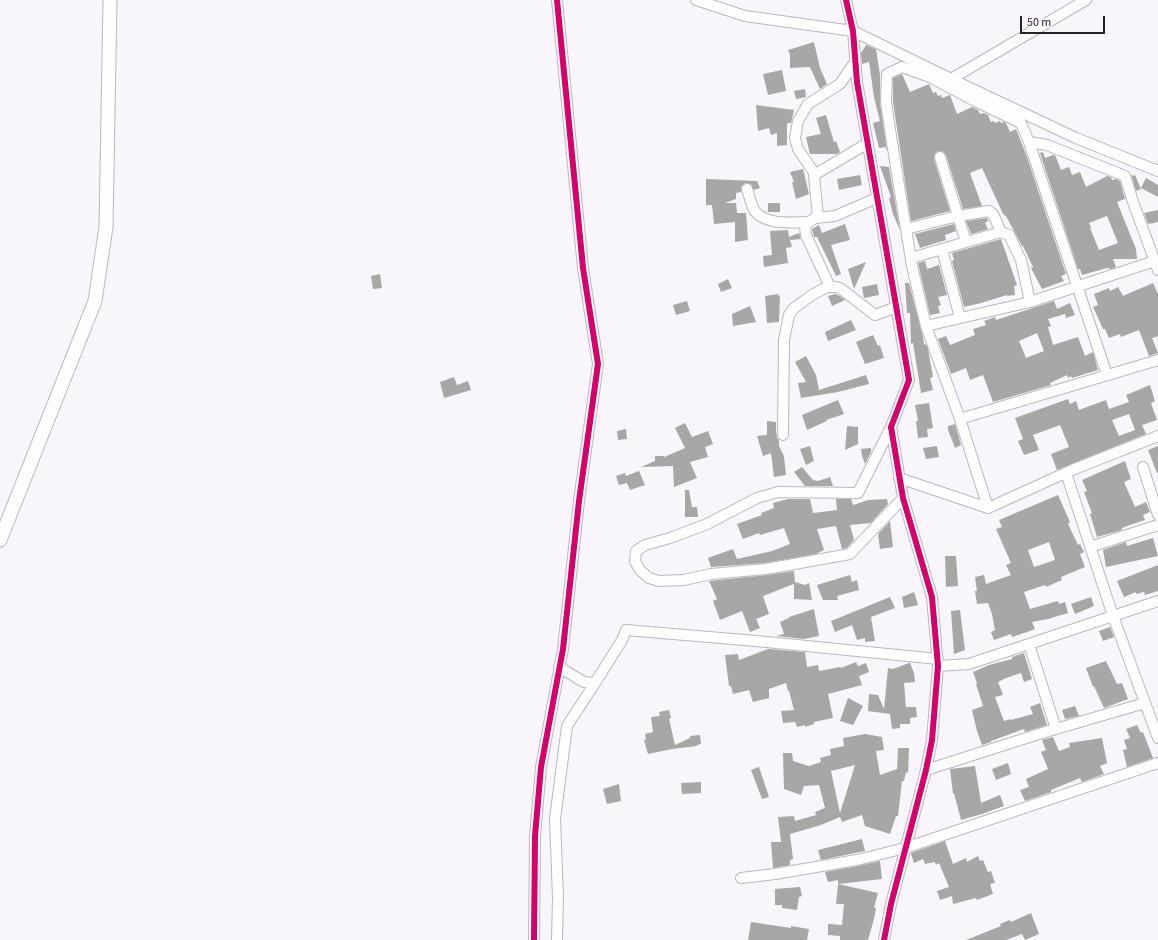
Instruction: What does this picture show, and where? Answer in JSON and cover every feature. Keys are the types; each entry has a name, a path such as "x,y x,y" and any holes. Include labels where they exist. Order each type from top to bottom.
{"street":[{"path":"0,540 95,301 106,227 110,0"},
{"path":"534,940 536,836 541,767 563,649 579,501 598,364 584,268 557,0"},
{"path":"696,0 745,16 853,31 1076,138 1158,172"},
{"path":"846,0 853,31 855,62 909,380 891,427 858,493 778,492 758,498 707,524 670,538 645,545 636,551 635,561 640,570 649,578 659,581 684,580 711,574 766,569 850,554 903,498"},
{"path":"951,79 1086,0"},
{"path":"830,287 806,235 805,227 813,220 815,174 798,150 795,138 798,121 808,104 840,84 855,62"},
{"path":"988,508 960,419 926,326 911,258 886,102 887,74 902,67 930,77 1020,123 1029,142 1107,375"},
{"path":"926,326 1030,302 1077,286 1157,264 1133,202 1125,176 1048,145 1029,142"},
{"path":"815,174 868,143"},
{"path":"940,157 966,242"},
{"path":"747,189 754,210 763,218 772,221 813,220 835,216 878,198"},
{"path":"906,229 958,216 989,211 993,214 1001,232"},
{"path":"911,258 1001,232 1009,235 1021,260 1030,302"},
{"path":"942,249 960,318"},
{"path":"783,435 784,340 789,315 794,308 812,295 830,287 840,288 875,315 897,306"},
{"path":"960,419 1158,360"},
{"path":"884,940 932,740 938,663 932,597 903,498 891,427"},
{"path":"899,478 988,508 1066,473 1158,436"},
{"path":"1143,467 1158,515"},
{"path":"1066,473 1113,616 1158,738"},
{"path":"1090,547 1158,526"},
{"path":"557,940 558,897 555,819 567,726 622,640 626,630 756,641 938,663 969,664 1158,602"},
{"path":"1029,644 1056,729"},
{"path":"559,666 584,682 595,683"},
{"path":"926,770 1145,703"},
{"path":"741,878 776,874 857,860 905,848 1158,763"}],"building":[{"path":"814,42 820,68 827,84 820,89 810,67 790,68 790,55 788,50"},
{"path":"866,45 876,49 880,75 880,103 887,151 885,147 879,148 873,123 880,121 874,97 869,62 862,64 861,53"},
{"path":"782,70 786,91 768,95 763,74"},
{"path":"902,74 910,92 929,84 933,93 936,92 938,96 941,95 942,98 950,95 957,114 972,107 978,110 980,114 984,113 988,115 991,122 994,121 995,123 1000,121 1001,123 1006,123 1010,132 1016,129 1027,157 1066,274 1061,276 1064,281 1042,289 1031,268 1033,267 1023,246 1006,216 1003,214 982,168 970,173 982,206 963,209 946,155 942,151 936,152 934,159 950,211 911,221 893,102 893,78"},
{"path":"805,89 806,97 796,99 794,91"},
{"path":"756,105 794,110 791,123 787,123 787,145 777,146 777,133 771,135 769,128 758,131"},
{"path":"826,115 834,142 836,141 840,152 837,154 810,154 806,137 821,134 816,118"},
{"path":"1043,152 1045,158 1055,155 1061,170 1069,167 1072,175 1080,172 1086,187 1107,176 1111,177 1112,180 1116,179 1120,181 1125,199 1117,202 1136,249 1137,259 1113,259 1116,267 1082,275 1080,269 1078,269 1040,153","holes":["1107,216 1118,243 1099,250 1089,223"]},
{"path":"880,166 889,167 900,230 893,214 889,198 891,197"},
{"path":"803,169 809,194 796,199 792,182 794,182 790,172"},
{"path":"1131,174 1133,176 1135,175 1141,189 1136,191"},
{"path":"860,175 862,185 839,190 837,179"},
{"path":"1146,178 1158,185 1158,197 1141,188"},
{"path":"706,179 757,181 760,188 754,190 751,184 745,183 741,187 741,192 736,193 736,199 725,203 736,203 737,213 746,213 748,240 735,242 735,222 714,224 712,205 706,205"},
{"path":"768,203 780,203 780,212 768,212"},
{"path":"1158,210 1158,222 1148,224 1144,213"},
{"path":"987,218 988,221 985,223 988,229 971,234 966,221"},
{"path":"845,224 850,240 831,245 841,274 836,276 817,237 814,237 812,229 819,225 822,233"},
{"path":"954,224 956,231 945,235 946,240 920,248 915,234"},
{"path":"788,230 789,237 799,233 801,239 790,240 792,247 786,248 788,263 764,267 763,256 772,255 770,231"},
{"path":"1001,239 1017,285 1014,286 1015,295 1007,295 964,307 952,261 954,260 952,253"},
{"path":"925,261 927,269 939,265 947,295 938,297 941,305 938,306 940,313 930,315 918,263"},
{"path":"866,262 854,289 848,269"},
{"path":"380,274 382,288 373,289 371,276"},
{"path":"728,279 732,288 721,292 718,284"},
{"path":"905,283 909,283 924,345 926,344 928,349 933,377 930,378 933,390 921,393 913,343 911,344 910,313 907,313"},
{"path":"1153,283 1158,294 1158,336 1152,338 1158,353 1149,356 1139,330 1121,337 1120,334 1109,338 1105,329 1103,329 1093,307 1098,305 1094,294 1109,288 1110,291 1118,287 1123,296"},
{"path":"877,284 879,295 864,298 862,287"},
{"path":"778,294 778,296 780,295 779,322 767,323 765,296"},
{"path":"835,294 845,300 832,306 828,296"},
{"path":"687,301 690,311 676,315 673,305"},
{"path":"1054,301 1057,309 1070,303 1075,315 1066,318 1065,314 1048,319 1051,326 1048,327 1053,345 1078,337 1085,356 1093,352 1098,370 1072,378 1071,376 1068,378 1067,375 1050,383 1051,385 993,402 983,375 970,380 966,368 951,374 938,339 946,336 950,345 975,335 973,329 986,325 984,321 995,317 996,320","holes":["1037,333 1044,351 1026,358 1019,341"]},
{"path":"750,306 756,322 733,326 732,314"},
{"path":"851,320 856,330 828,341 825,332"},
{"path":"873,335 878,346 880,345 884,358 865,364 856,342"},
{"path":"806,356 816,375 819,390 866,375 869,384 838,392 801,398 798,383 806,382 795,362"},
{"path":"454,377 457,385 468,381 471,390 444,398 440,382"},
{"path":"1150,385 1155,401 1151,403 1157,420 1142,425 1146,434 1057,470 1051,454 1069,447 1060,425 1033,435 1039,450 1024,455 1018,441 1023,439 1015,418 1068,399 1070,404 1076,401 1079,410 1106,400 1109,409 1129,402 1126,395","holes":["1129,414 1135,430 1119,436 1112,420"]},
{"path":"838,400 844,414 826,420 827,421 807,430 802,415"},
{"path":"929,403 933,428 927,429 928,437 918,438 916,421 918,421 915,405"},
{"path":"767,421 776,422 777,438 784,456 786,475 774,477 771,453 763,456 757,436 767,435"},
{"path":"685,423 692,437 708,431 713,444 705,447 708,457 690,462 697,478 674,487 673,466 641,467 655,461 655,456 664,457 685,448 675,428"},
{"path":"955,424 961,445 955,448 948,430 948,426"},
{"path":"847,426 858,427 858,444 845,450"},
{"path":"626,429 627,439 618,440 617,431"},
{"path":"810,446 814,461 806,465 800,449"},
{"path":"937,446 939,457 926,459 923,448"},
{"path":"1158,446 1158,473 1157,473 1148,450"},
{"path":"871,448 871,452 865,464 861,449"},
{"path":"1125,461 1131,479 1124,482 1135,507 1146,502 1150,512 1143,515 1145,520 1122,528 1122,530 1097,537 1090,514 1092,513 1084,492 1087,491 1082,480"},
{"path":"802,467 813,480 818,481 830,477 833,486 805,486 794,472"},
{"path":"639,471 645,485 630,490 627,483 619,485 616,476 625,473 626,476"},
{"path":"685,490 689,490 692,507 697,507 698,517 685,517"},
{"path":"1058,495 1070,522 1068,524 1078,545 1080,544 1084,552 1080,554 1085,567 1061,577 1062,580 1046,587 1045,585 1024,592 1030,609 1058,601 1059,604 1065,602 1068,613 1032,622 1035,629 1030,631 1012,637 1011,634 994,640 991,632 995,630 988,603 977,604 975,577 984,575 986,584 1011,575 1006,565 1011,563 996,529 1002,527 999,520","holes":["1049,542 1055,560 1034,567 1028,550"]},
{"path":"788,499 810,499 813,513 837,510 836,499 851,499 853,505 868,500 887,499 888,504 871,523 850,525 854,540 847,548 842,549 836,526 817,529 824,550 816,554 765,563 711,567 708,558 733,549 737,559 772,551 790,544 784,528 760,535 759,533 743,539 737,524 762,515 761,513 774,508 773,503"},
{"path":"890,521 893,547 880,549 878,534"},
{"path":"1153,538 1158,556 1106,567 1103,550 1126,542 1127,546"},
{"path":"945,556 956,556 958,586 946,587"},
{"path":"1158,565 1158,591 1145,595 1144,592 1136,594 1136,592 1124,597 1117,581"},
{"path":"794,571 795,582 805,585 809,583 812,600 794,599 794,584 763,596 769,614 756,619 760,628 750,632 742,611 720,620 713,601 717,599 709,581"},
{"path":"850,575 852,582 857,580 859,590 837,596 838,600 823,600 817,585"},
{"path":"914,592 918,605 904,608 902,597"},
{"path":"890,597 895,608 871,617 875,641 865,642 865,638 857,640 852,625 835,632 831,621"},
{"path":"1091,597 1094,606 1075,614 1071,604"},
{"path":"814,609 819,636 804,639 776,636 784,634 780,622 789,617"},
{"path":"960,610 965,650 954,654 951,611"},
{"path":"1110,627 1114,637 1103,641 1099,631"},
{"path":"768,649 805,652 807,667 818,665 819,671 841,668 856,662 858,666 866,663 869,672 859,676 862,685 828,694 833,718 814,722 814,724 805,727 805,725 797,727 795,722 783,723 781,711 794,710 786,683 769,689 769,698 753,702 749,690 733,694 731,686 729,686 725,655 738,654 739,660"},
{"path":"1024,653 1032,679 1024,682 1021,673 1006,678 998,682 1003,695 995,697 1004,721 1033,714 1030,707 1040,703 1047,725 1025,732 1024,729 982,745 972,710 983,706 973,672 989,665 1012,659 1012,657"},
{"path":"1106,661 1117,684 1122,683 1128,699 1104,708 1094,686 1093,687 1086,668"},
{"path":"909,663 914,673 915,682 904,683 906,707 916,707 917,717 910,718 910,724 900,724 900,728 892,729 890,714 868,711 869,694 878,695 884,709 888,668 893,669"},
{"path":"848,698 863,706 853,725 840,721"},
{"path":"1075,706 1079,716 1065,719 1062,710"},
{"path":"669,710 671,718 669,719 675,745 690,738 690,736 700,735 701,744 697,746 648,754 644,740 646,739 645,734 653,732 651,717 660,716 659,712"},
{"path":"1137,725 1141,733 1143,732 1153,758 1127,767 1123,750 1127,749 1124,740 1130,738 1126,729"},
{"path":"865,734 882,737 884,750 876,751 880,775 897,769 898,748 909,748 908,773 906,772 904,781 902,781 898,816 896,816 890,834 865,826 862,815 842,822 840,817 821,825 790,834 793,859 790,860 790,865 773,868 771,842 781,842 778,817 794,816 795,821 816,815 815,812 825,808 819,785 804,786 801,795 784,789 783,753 792,753 793,761 809,766 821,762 820,758 831,755 830,749 844,746 843,738","holes":["855,765 840,813 831,771"]},
{"path":"1053,737 1059,751 1070,747 1069,743 1102,738 1107,763 1100,766 1104,774 1082,782 1080,778 1051,790 1051,792 1025,801 1020,790 1029,787 1026,779 1048,769 1041,752 1046,750 1042,740"},
{"path":"1008,763 1011,774 996,780 992,769"},
{"path":"975,766 981,803 1000,795 1004,806 961,820 954,793 953,794 950,769"},
{"path":"759,767 769,797 762,799 751,770"},
{"path":"701,782 701,793 682,794 681,783"},
{"path":"619,784 621,801 607,804 603,789"},
{"path":"862,839 865,851 821,860 818,850"},
{"path":"945,841 953,864 966,858 967,862 978,856 980,861 983,860 988,872 991,871 995,883 990,884 993,894 977,900 976,898 953,904 952,896 940,900 937,891 949,887 939,863 936,865 935,862 925,864 923,859 914,863 911,853"},
{"path":"880,861 882,879 838,884 838,880 828,882 825,872 858,866"},
{"path":"838,884 878,893 874,908 876,908 874,919 868,940 840,940 840,936 828,935 828,924 842,925 844,904 836,904"},
{"path":"800,887 802,896 799,897 797,910 782,908 782,905 775,905 775,889"},
{"path":"1031,913 1039,934 1025,940 1022,934 1006,940 966,940 1001,926 1000,924 1010,920 1011,922"},
{"path":"751,922 809,929 807,940 748,940"}],"cycle path":[{"path":"534,940 535,836 541,767 563,649 579,501 598,364 583,268 557,0"},
{"path":"846,0 853,31 857,82 909,380 891,427 903,498 932,597 938,666 932,740 926,770 891,904 884,940"}]}
